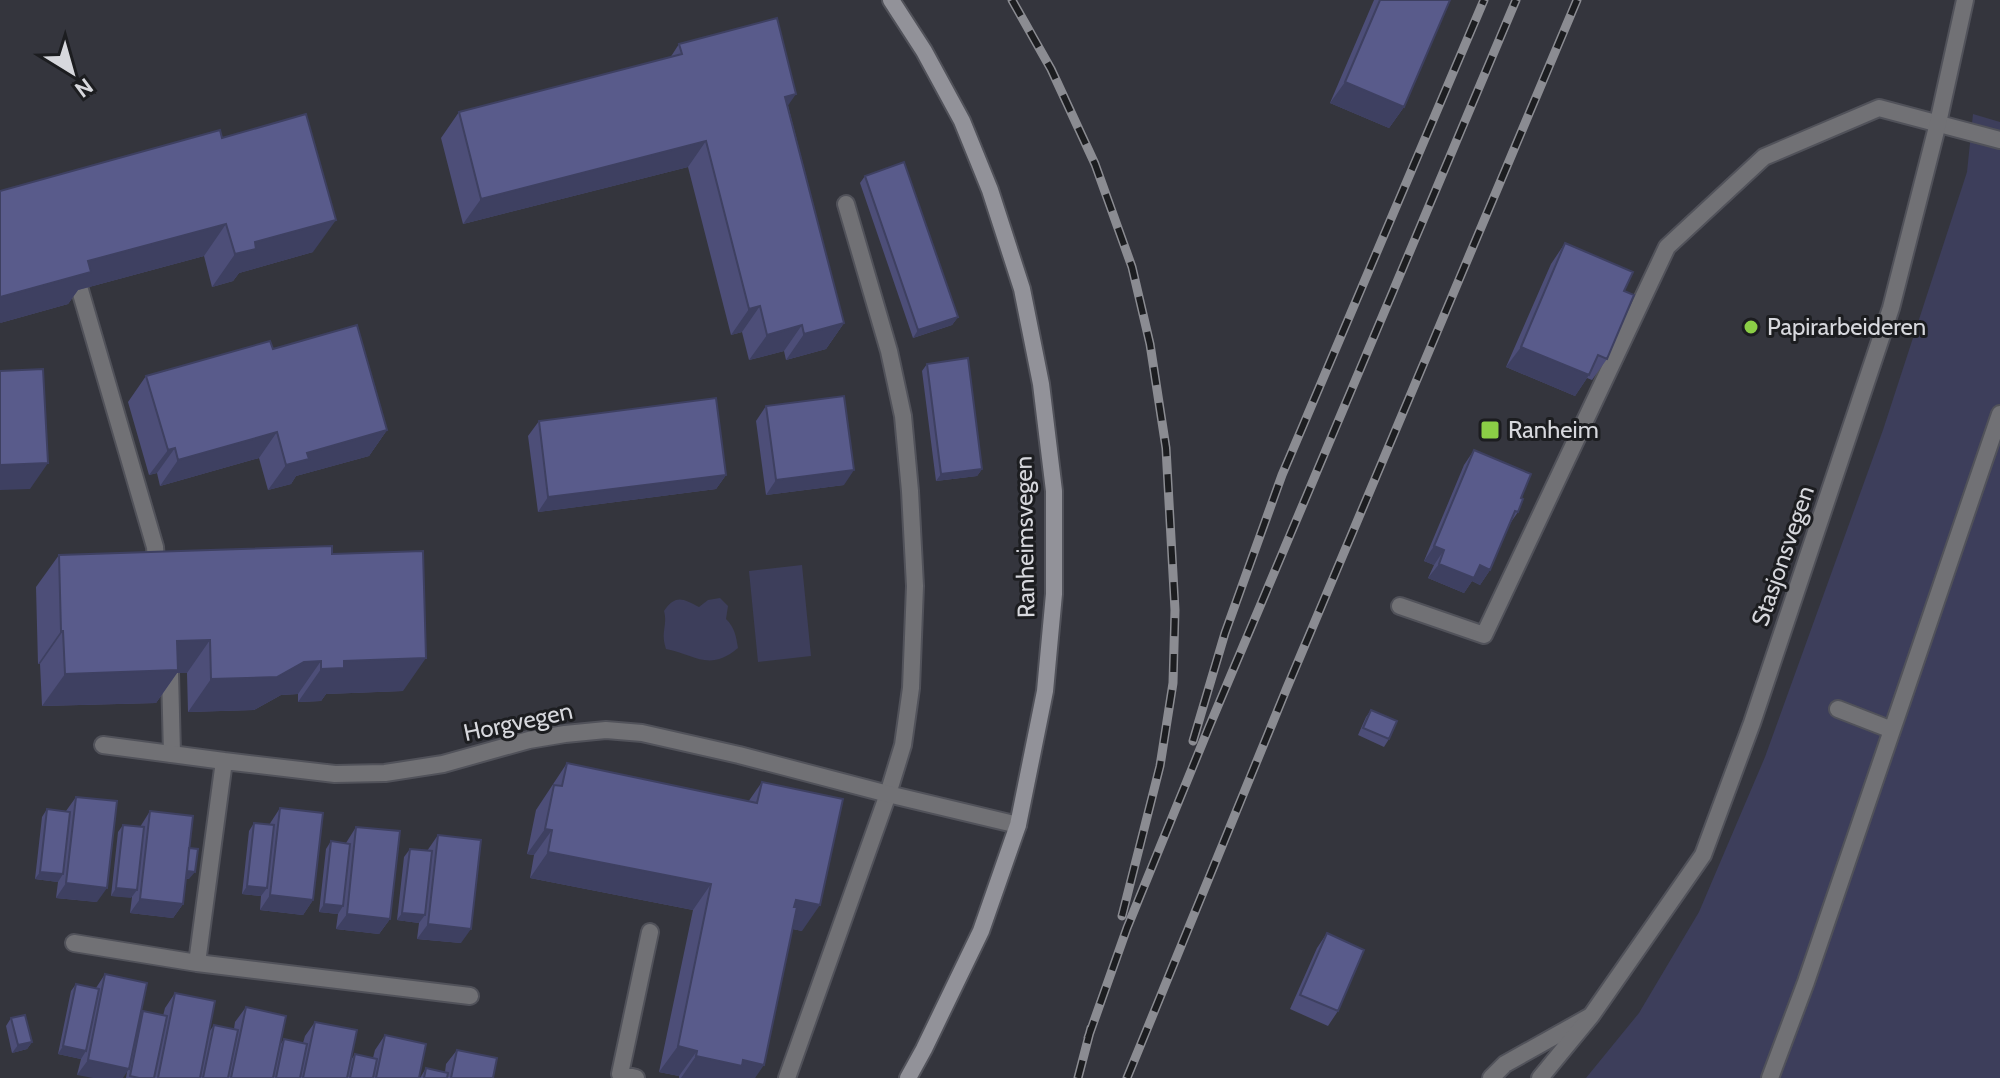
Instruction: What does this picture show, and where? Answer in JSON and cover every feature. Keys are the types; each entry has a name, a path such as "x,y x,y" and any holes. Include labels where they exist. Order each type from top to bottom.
{"street":[{"name":"Ranheimsvegen","path":"891,0 924,51 962,121 990,190 1022,289 1041,384 1054,491 1054,594 1045,691 1018,825 981,931 908,1078"},
{"name":"Stasjonsvegen","path":"1540,1078 1591,1016 1703,855 1752,723 1891,308 1938,123 1965,0"},
{"path":"1400,606 1484,635 1667,247 1764,157 1879,108 2000,140"},
{"path":"787,1078 888,794 903,745 911,688 915,586 903,416 889,351 846,204"},
{"path":"80,290 155,547 158,583"},
{"path":"1770,1078 1806,982 2000,414"},
{"path":"170,673 172,754"},
{"path":"1838,709 1892,730"},
{"name":"Horgvegen","path":"103,745 335,774 385,773 443,764 529,740 565,734 606,730 642,733 1018,825"},
{"path":"197,963 224,761"},
{"path":"636,1078 620,1074 650,932"},
{"path":"74,943 197,963 470,996"},
{"path":"1491,1078 1505,1064 1591,1016"}],"shaded area":[{"path":"1973,114 2000,122 2000,1078 1586,1078 1639,1013 1699,912 1765,757 1883,430 1967,172"},
{"path":"802,565 811,656 758,662 749,571"},
{"path":"720,598 728,606 726,619 736,636 738,648 719,659 710,660 666,649 664,611 672,602 680,600 699,607 708,600"}],"building":[{"path":"1380,0 1450,0 1404,107 1345,82"},
{"path":"777,18 796,94 785,97 844,323 804,334 802,325 767,335 760,306 749,309 706,141 481,199 459,112 682,54 679,44"},
{"path":"306,114 336,220 255,242 256,249 235,254 226,224 88,261 91,272 0,297 0,191 220,130 222,138"},
{"path":"904,162 958,317 918,330 865,176"},
{"path":"1565,243 1633,272 1624,291 1634,295 1607,359 1598,355 1589,375 1521,347"},
{"path":"357,325 387,430 307,453 309,459 286,465 277,432 178,460 175,448 168,450 146,376 270,341 273,349"},
{"path":"968,358 982,469 941,474 927,364"},
{"path":"43,369 48,463 0,465 0,371"},
{"path":"844,396 854,470 776,480 766,406"},
{"path":"716,398 726,475 548,497 539,421"},
{"path":"1474,450 1531,474 1518,512 1515,511 1490,570 1480,565 1474,578 1439,564 1444,550 1434,546"},
{"path":"332,546 332,554 423,551 426,658 344,661 344,668 321,669 321,661 304,662 277,677 211,679 210,640 177,641 178,670 65,674 59,555"},
{"path":"1371,710 1397,721 1389,739 1363,728"},
{"path":"567,763 757,803 762,782 843,799 820,905 796,900 764,1065 743,1060 742,1066 696,1056 697,1051 678,1046 711,884 548,852 552,830 545,829 554,785 562,786"},
{"path":"76,797 117,801 107,888 66,883"},
{"path":"280,808 323,813 313,900 270,895"},
{"path":"47,809 70,812 63,874 40,872"},
{"path":"150,811 193,816 183,904 140,899"},
{"path":"254,823 274,825 267,888 247,886"},
{"path":"123,825 144,827 137,890 116,888"},
{"path":"356,827 400,831 390,919 347,914"},
{"path":"438,835 481,840 471,929 428,924"},
{"path":"331,841 350,844 343,906 324,904"},
{"path":"189,848 198,849 195,872 187,871"},
{"path":"410,849 432,851 425,915 402,913"},
{"path":"1327,933 1364,950 1338,1011 1300,995"},
{"path":"105,974 147,983 129,1069 88,1060"},
{"path":"76,984 99,989 86,1051 63,1046"},
{"path":"175,993 215,1001 200,1078 158,1078"},
{"path":"246,1007 286,1016 273,1078 231,1078"},
{"path":"143,1011 167,1016 154,1078 130,1076"},
{"path":"25,1015 32,1042 18,1045 11,1018"},
{"path":"315,1022 357,1030 347,1078 303,1078"},
{"path":"214,1025 238,1030 228,1078 203,1078"},
{"path":"385,1035 426,1044 419,1078 376,1078"},
{"path":"284,1039 307,1044 300,1078 276,1078"},
{"path":"457,1050 497,1058 493,1078 451,1078"},
{"path":"355,1054 377,1059 373,1078 350,1078"},
{"path":"426,1068 448,1073 447,1078 424,1078"}],"railway":[{"path":"1012,0 1051,69 1095,164 1132,267 1150,344 1166,448 1175,610 1173,683 1160,766 1122,916"},
{"path":"1193,741 1225,633 1282,475 1484,0"},
{"path":"1088,1038 1127,928 1209,727 1516,0"},
{"path":"1127,1078 1286,690 1577,0"},
{"path":"1078,1078 1091,1028"}],"place":[{"name":"Papirarbeideren","path":"1751,327"},
{"name":"Ranheim","path":"1490,430"}]}
